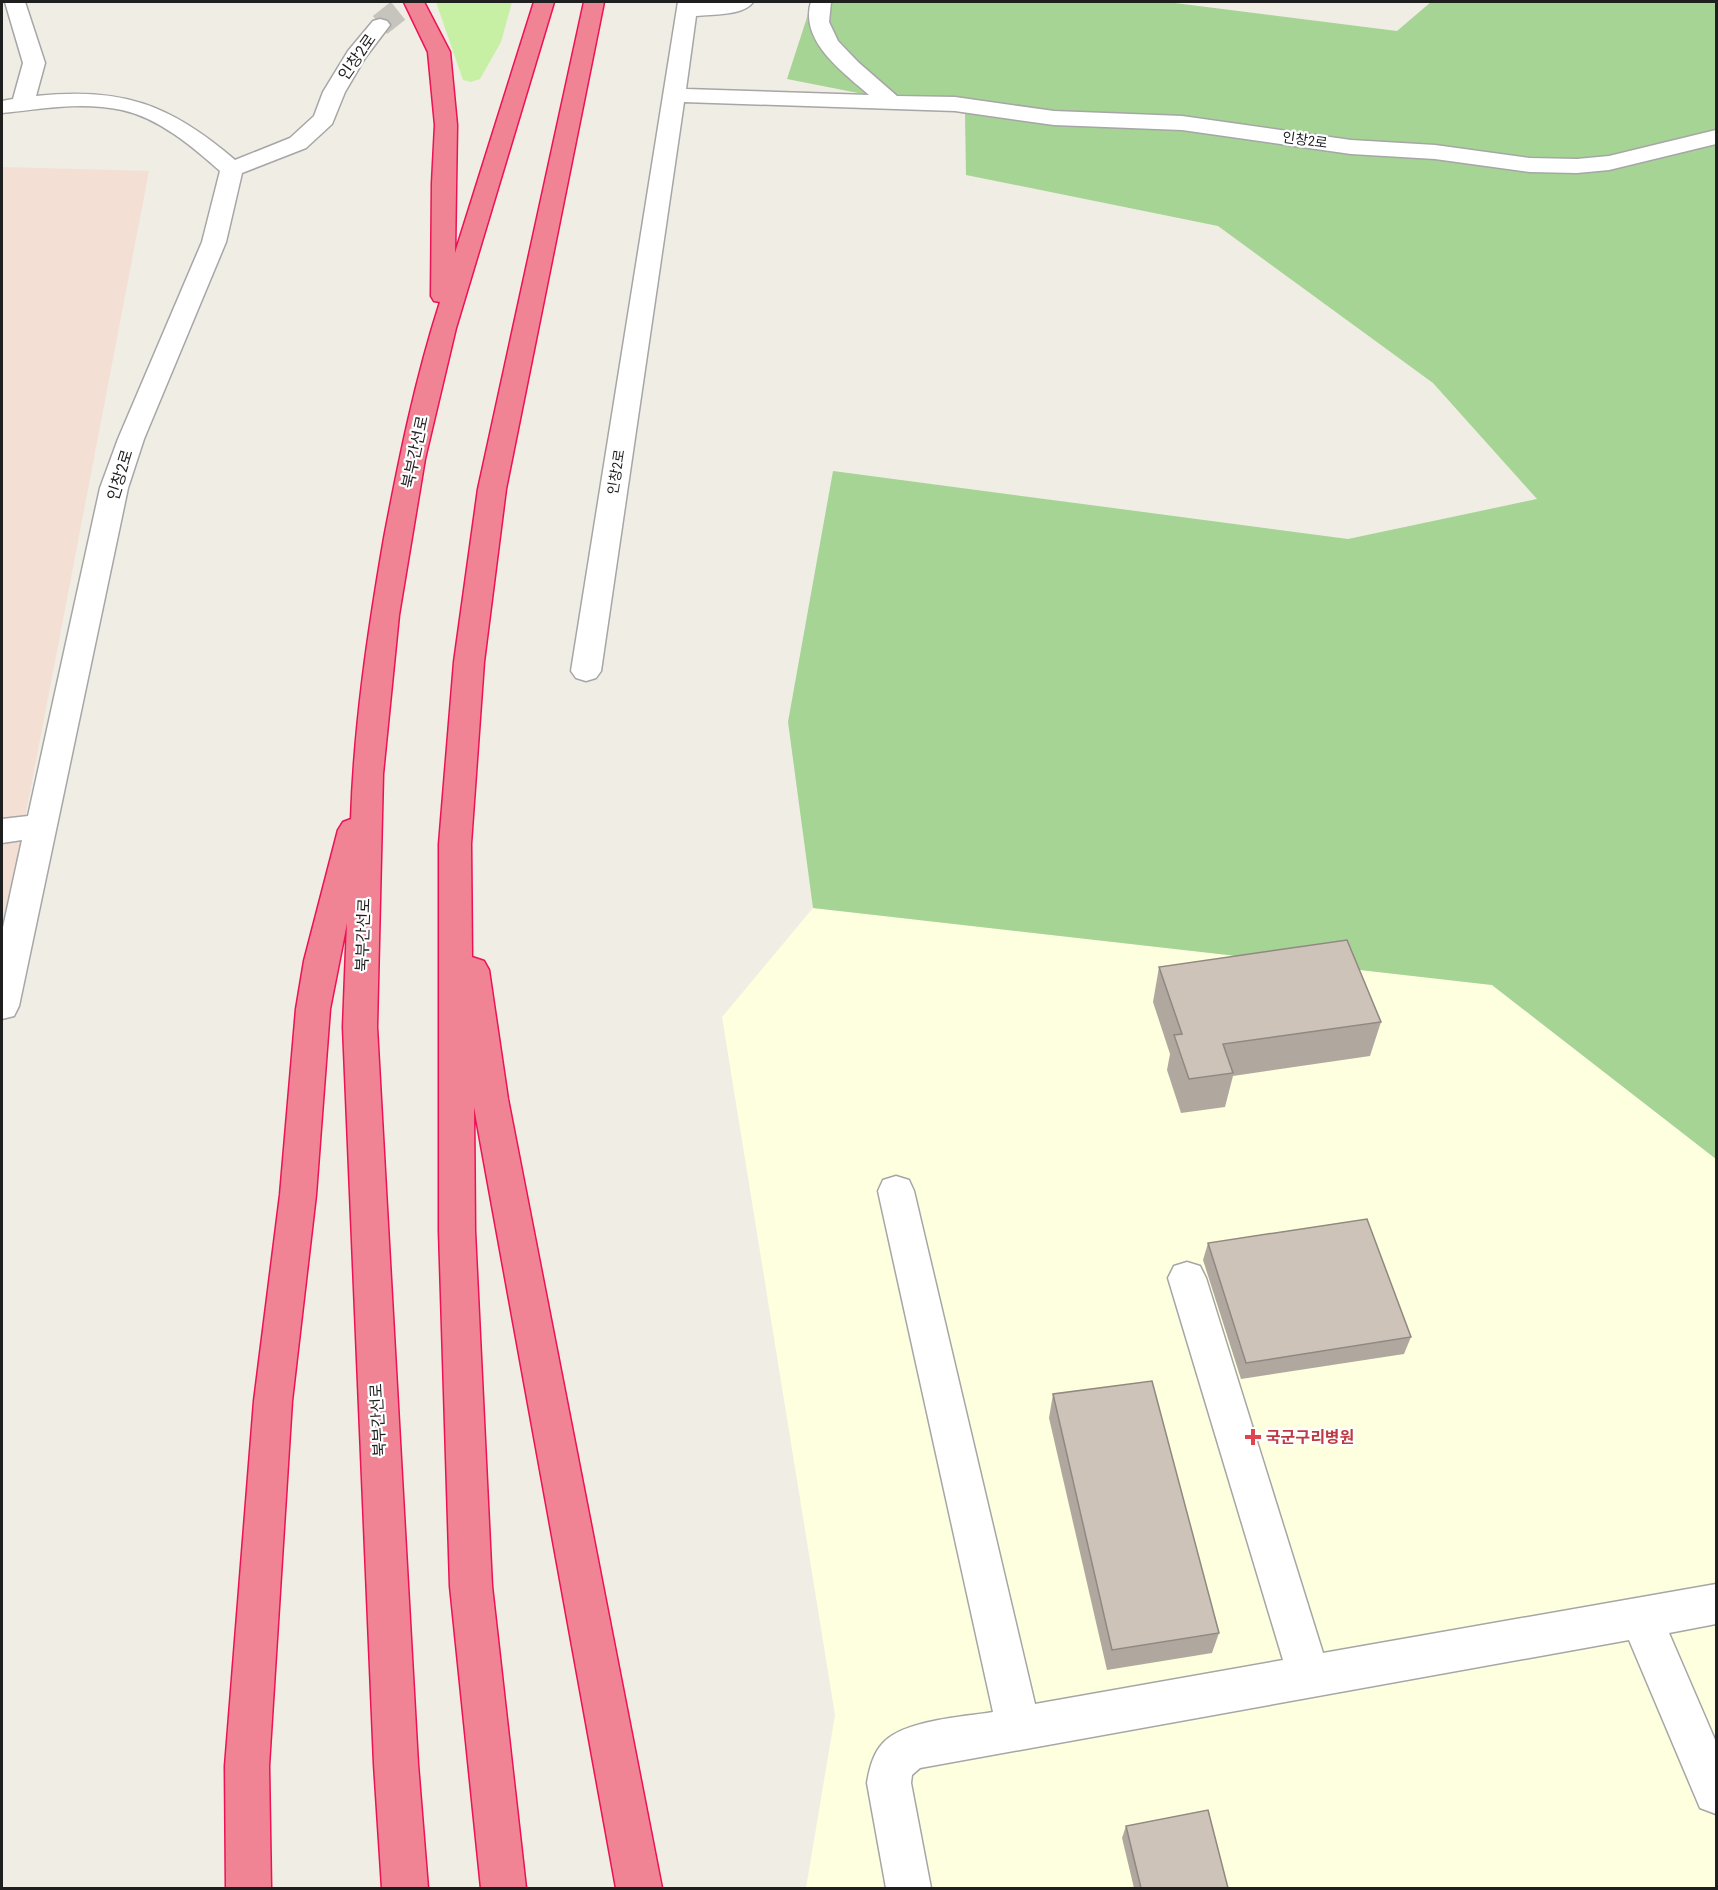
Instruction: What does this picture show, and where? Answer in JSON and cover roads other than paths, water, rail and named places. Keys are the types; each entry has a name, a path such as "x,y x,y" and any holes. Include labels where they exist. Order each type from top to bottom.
{"highway":[{"path":"414,2 439,52 446,125 443,183 444,328"},
{"name":"북부간선로","path":"405,1888 393,1705 360,1027 368,774 387,604 412,459 444,328 544,2"},
{"path":"503,1888 471,1586 457,1231 455,844 469,662 492,489 594,9"},
{"path":"248,1888 247,1766 271,1425 298,1195 313,1009 332,911 368,774"},
{"path":"455,844 490,1099 639,1888"}],"street":[{"path":"12,105 34,63 15,2"},
{"name":"인창2로","path":"586,671 687,6 734,5 743,2"},
{"path":"821,2 818,16 825,36 840,55 891,102"},
{"name":"인창2로","path":"2,1006 114,488 131,439 214,242 232,169 298,142 324,119 334,93 345,74 380,25"},
{"name":"인창2로","path":"673,95 955,104 1054,118 1182,123 1351,147 1435,152 1530,165 1577,166 1609,163 1716,137"},
{"path":"12,105 77,99 123,103 153,114 217,155 232,169"},
{"path":"2,831 42,825"},
{"path":"896,1191 1019,1730"},
{"path":"1186,1278 1309,1677"},
{"path":"908,1888 889,1783 891,1767 899,1755 912,1748 1716,1604"},
{"path":"1641,1618 1716,1792"}],"tunnel":[{"path":"380,25 409,2"}],"place":[{"name":"국군구리병원","path":"1253,1437"}]}
